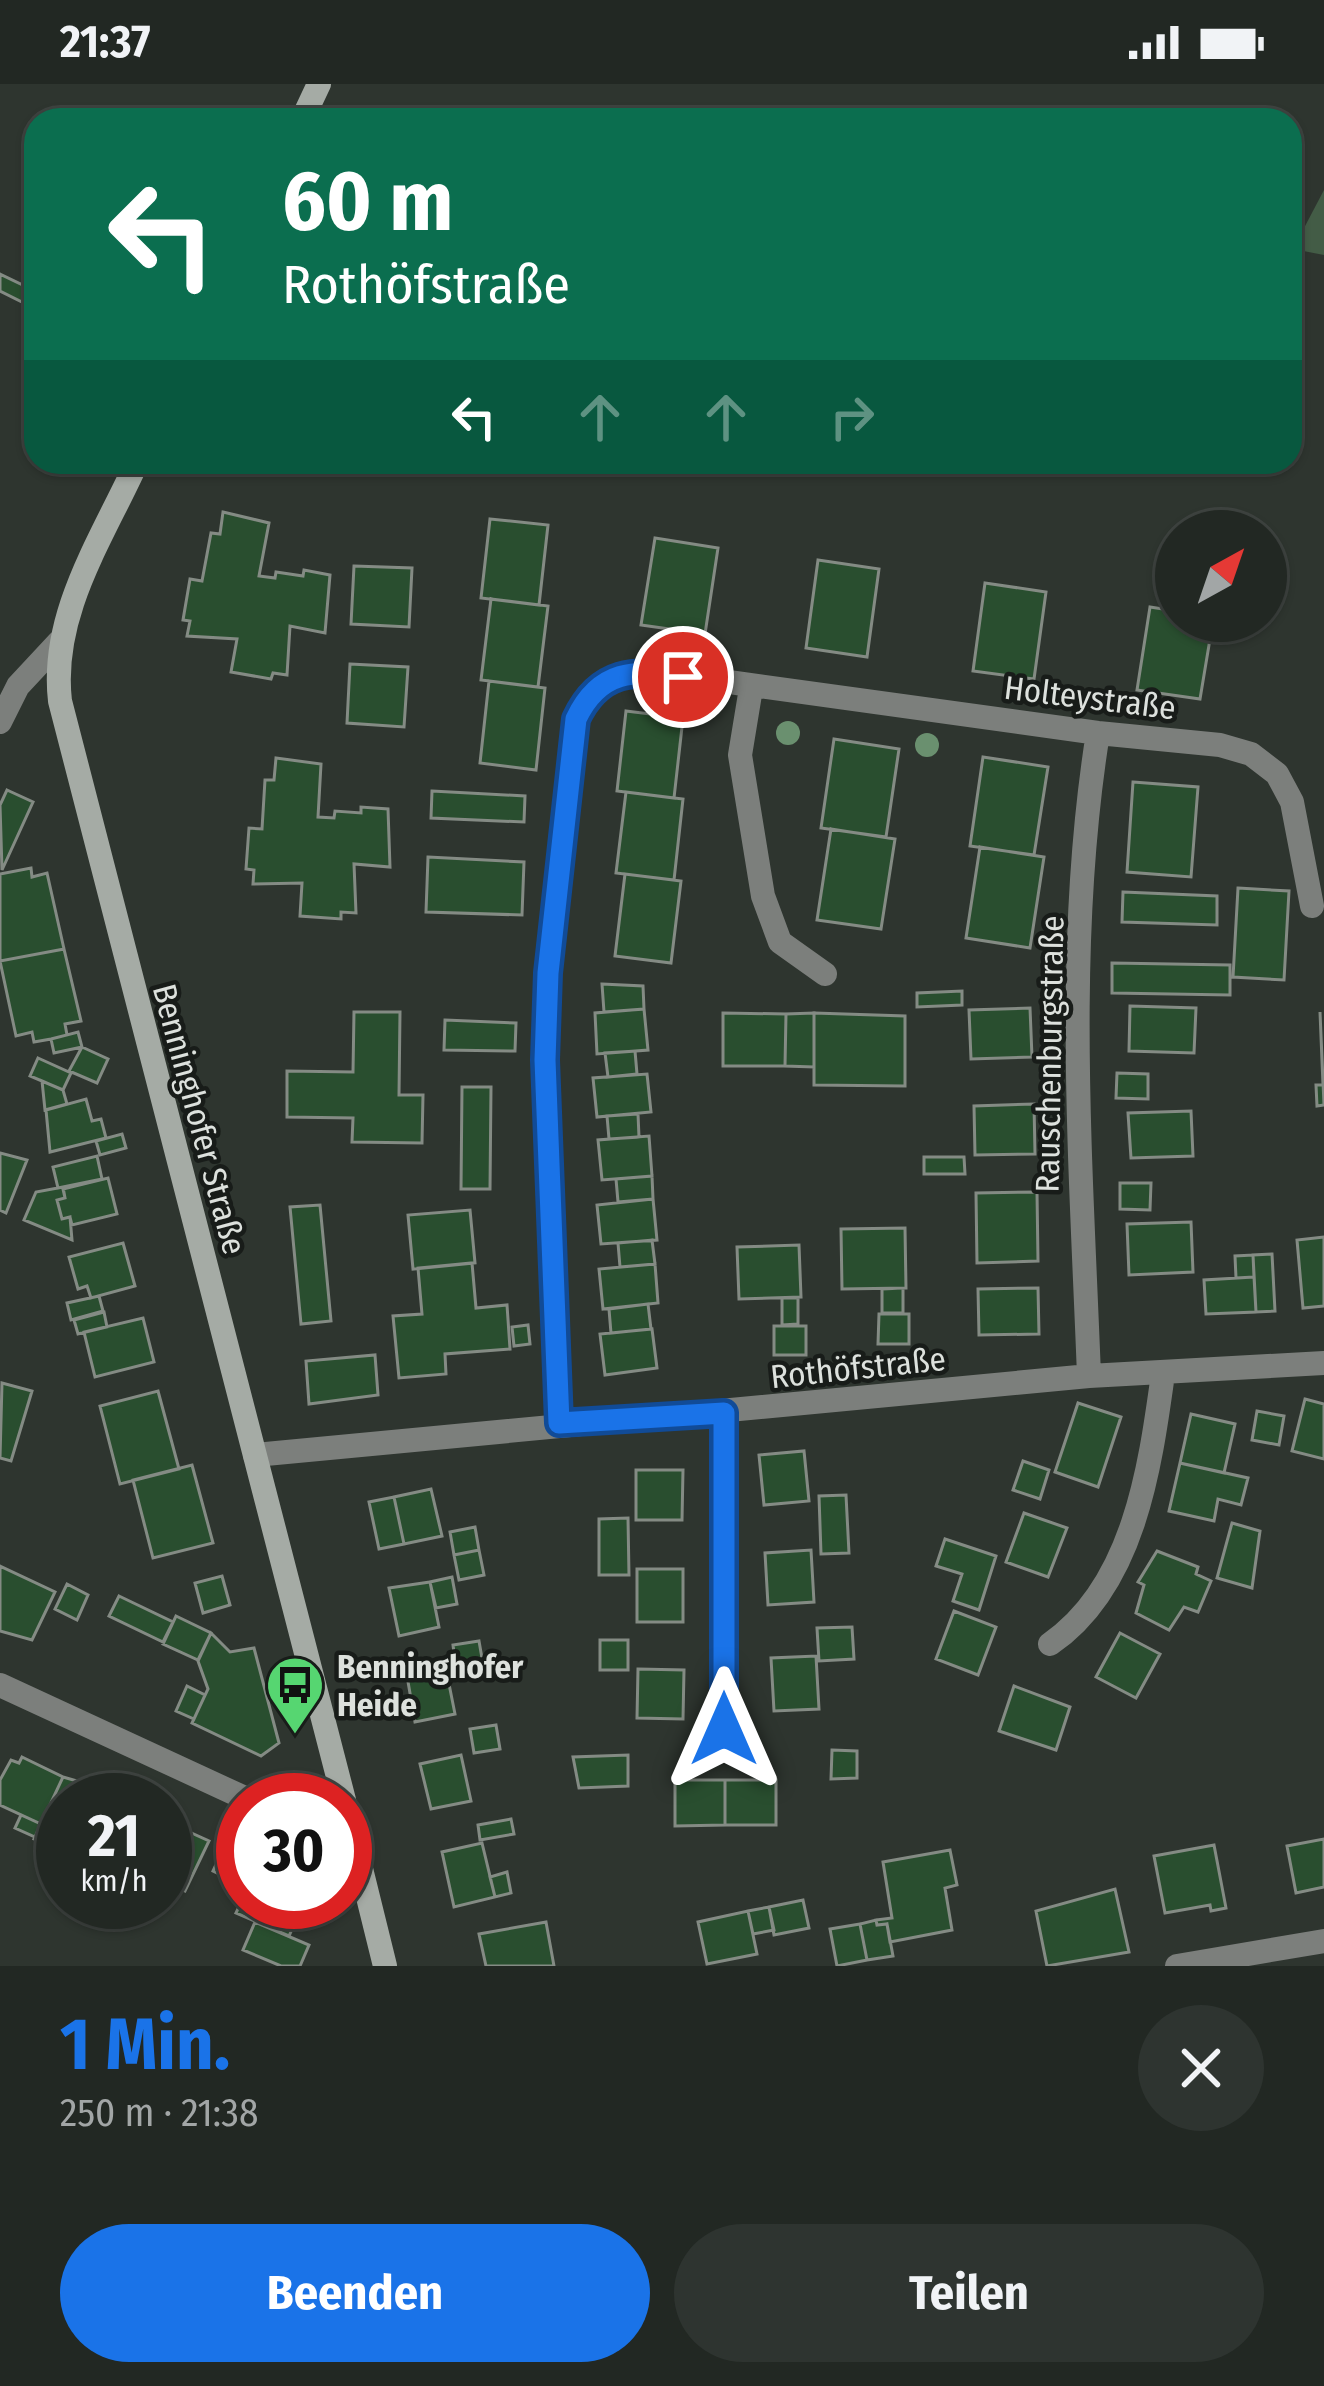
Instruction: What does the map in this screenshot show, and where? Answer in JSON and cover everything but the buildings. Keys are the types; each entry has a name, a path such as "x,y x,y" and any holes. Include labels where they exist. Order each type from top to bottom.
{"main road":[{"name":"Benninghofer Straße","path":"130,474 74,595 59,642 57,675 66,733 337,1773"},
{"name":"Benninghofer Straße","path":"372,1911 386,1966"}],"street":[{"path":"0,722 18,686 59,642"},
{"name":"Holteystraße","path":"559,1423 545,1060 548,973 576,719 595,687 628,672 1098,734 1220,745 1251,754 1277,774 1292,802 1312,906"},
{"path":"751,688 740,755 763,896 780,942 825,974"},
{"name":"Rauschenburgstraße","path":"1089,1376 1077,1067 1088,795 1098,734"},
{"name":"Rothöfstraße","path":"255,1455 1089,1376 1324,1363"},
{"path":"1050,1644 1082,1622 1123,1547 1151,1458 1163,1374"},
{"path":"724,1413 724,1729"},
{"path":"0,1685 216,1785"},
{"path":"1177,1966 1324,1941"}],"green space":[{"path":"1324,190 1324,255 1302,251 1302,232"}],"place":[{"name":"Benninghofer Heide","path":"295,1736"}],"route":[{"path":"683,677 650,671 610,677 586,696 576,719 548,973 548,1229 559,1423 724,1413 724,1729"}]}
